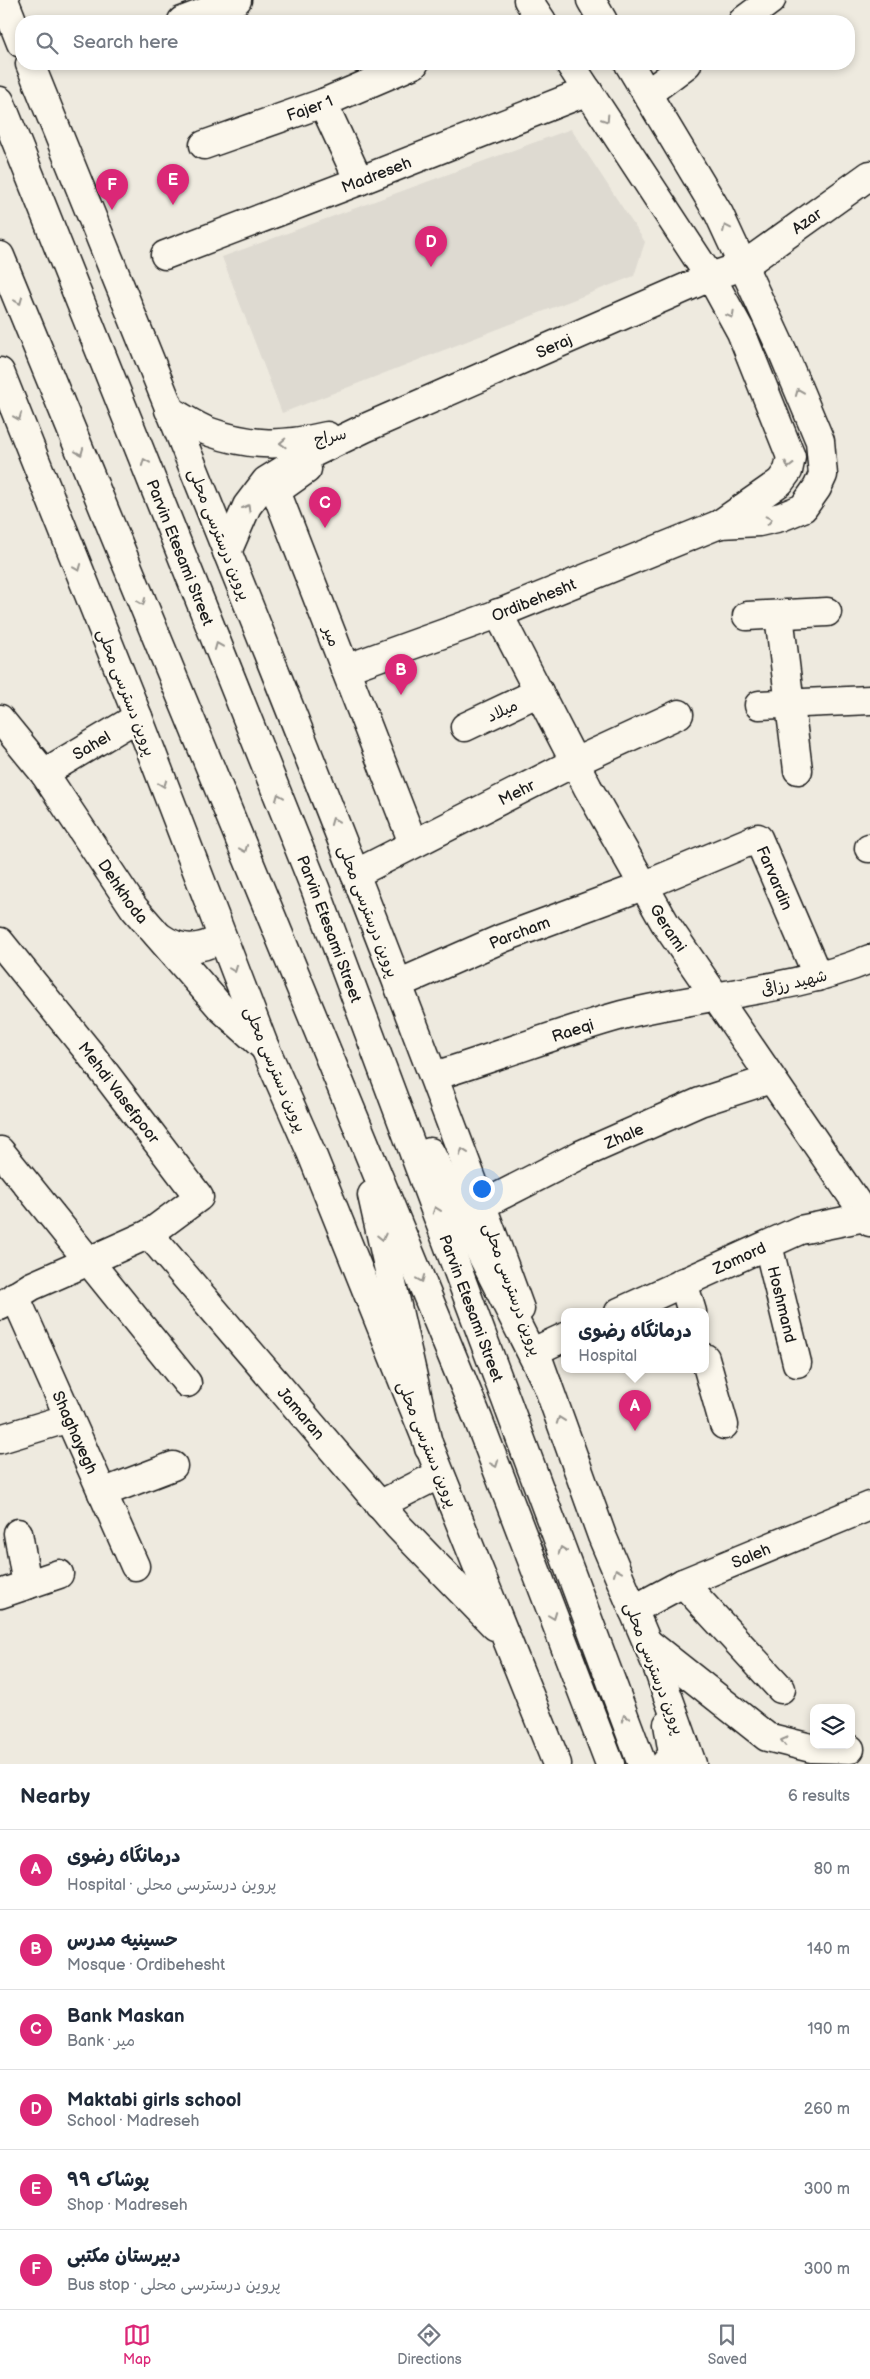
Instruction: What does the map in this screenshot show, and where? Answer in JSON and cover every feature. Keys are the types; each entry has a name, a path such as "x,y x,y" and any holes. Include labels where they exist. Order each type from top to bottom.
{"street":[{"path":"4,0 15,28"},
{"path":"198,15 237,0"},
{"path":"528,0 538,15"},
{"path":"591,0 600,15"},
{"path":"751,15 771,0"},
{"name":"پروین درسترسی محلی","path":"32,70 227,552 434,1076 602,1536 652,1654 692,1764"},
{"name":"Fajer 1","path":"204,145 323,103 400,70"},
{"path":"574,70 710,277 741,332 791,457 788,471 780,482 720,524"},
{"path":"633,70 719,214 782,350 820,441 822,475 817,488 803,508 781,517 758,522 720,524"},
{"path":"647,94 679,70"},
{"name":"Madreseh","path":"165,255 360,182 588,91"},
{"name":"Parvin Etesami Street","path":"0,102 308,869 642,1764"},
{"path":"323,103 360,182"},
{"name":"Azar","path":"743,266 870,176"},
{"name":"Parvin Etesami Street","path":"0,256 478,1418 610,1764"},
{"name":"Seraj","path":"365,428 710,277 743,266"},
{"name":"پروین دسترسی محلی","path":"0,372 138,717 265,1048 311,1152 557,1764"},
{"name":"سراج","path":"169,410 209,432 255,444 298,442 365,428"},
{"name":"سراج","path":"227,552 247,506 266,481 305,457 365,428"},
{"name":"میر","path":"326,447 308,468 276,491 413,843"},
{"name":"Ordibehesht","path":"345,668 498,613 720,524"},
{"path":"747,616 827,612"},
{"name":"Gerami","path":"498,613 575,762 665,923 771,1079 869,1218"},
{"path":"778,615 798,770"},
{"name":"میلاد","path":"465,727 539,692"},
{"path":"759,705 870,700"},
{"name":"Mehr","path":"355,874 575,762 679,714"},
{"name":"Sahel","path":"44,773 138,717"},
{"name":"Dehkhoda","path":"0,719 44,773 134,908 222,1009 265,1048"},
{"name":"Farvardin","path":"643,886 758,838 818,977"},
{"name":"Parcham","path":"398,984 503,938 643,886"},
{"path":"156,934 171,945 189,949 207,946 222,938"},
{"name":"Mehdi Vasefpoor","path":"0,942 88,1051 199,1197 149,1234"},
{"name":"شهید رزاقی","path":"715,998 818,977 870,959"},
{"name":"Raeqi","path":"434,1076 623,1015 715,998"},
{"path":"368,1029 548,1386"},
{"name":"Zhale","path":"482,1204 580,1155 700,1102 771,1079"},
{"path":"356,1121 429,1448"},
{"path":"0,1151 186,1383"},
{"name":"Zomord","path":"628,1308 800,1230 869,1218"},
{"path":"8,1301 32,1286 149,1234"},
{"name":"Jamaran","path":"149,1234 379,1505 505,1636"},
{"name":"Hoshmand","path":"768,1244 797,1363"},
{"path":"684,1282 691,1308"},
{"name":"Shaghayegh","path":"8,1301 69,1418 135,1566"},
{"path":"535,1351 561,1339"},
{"path":"709,1372 724,1425"},
{"path":"0,1439 69,1418"},
{"path":"102,1492 173,1466"},
{"path":"379,1505 440,1474"},
{"name":"Saleh","path":"633,1610 683,1583 870,1506"},
{"path":"18,1533 27,1585"},
{"path":"0,1594 59,1574"},
{"path":"683,1583 781,1689"},
{"path":"652,1654 767,1736 811,1748 860,1744"},
{"path":"652,1654 673,1754 665,1764"},
{"path":"539,1721 551,1764"},
{"path":"539,1721 563,1764"},
{"path":"817,1764 860,1744"}],"shaded area":[{"path":"571,129 645,242 634,276 282,413 222,257"}],"place":[{"name":"پوشاک ۹۹","path":"173,205"},
{"name":"دبیرستان مکتبی","path":"112,210"},
{"name":"Maktabi girls school","path":"431,267"},
{"name":"Bank Maskan","path":"325,528"},
{"name":"حسینیه مدرس","path":"401,695"},
{"name":"درمانگاه رضوی","path":"635,1431"}]}
